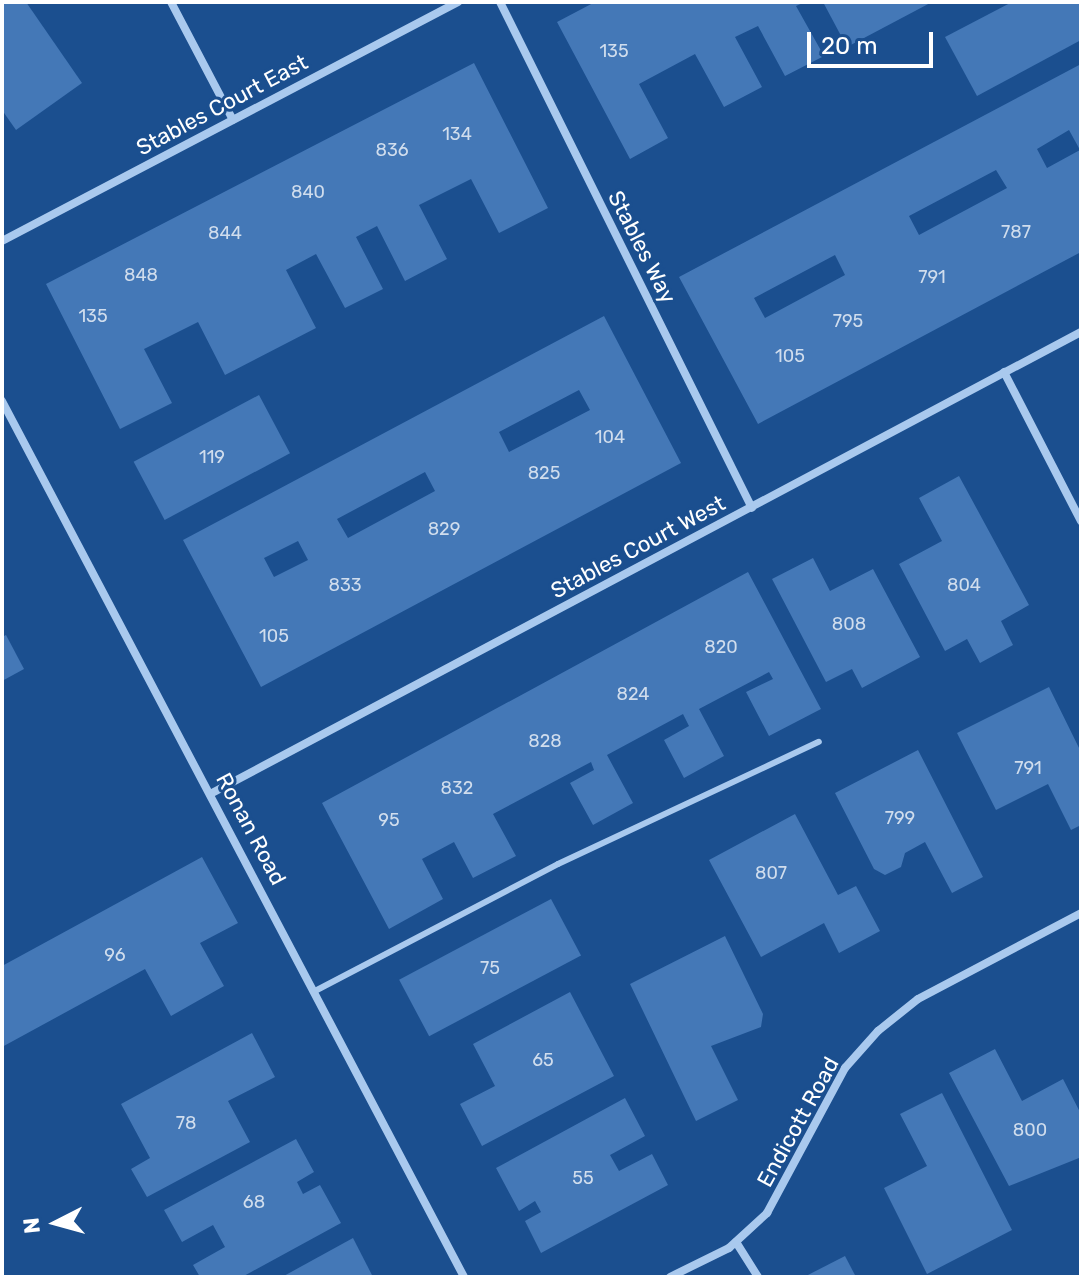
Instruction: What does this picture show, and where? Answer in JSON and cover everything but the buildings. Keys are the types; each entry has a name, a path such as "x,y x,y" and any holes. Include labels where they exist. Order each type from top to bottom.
{"street":[{"path":"171,2 233,120"},
{"name":"Stables Court East","path":"2,241 458,2"},
{"name":"Stables Way","path":"500,2 752,508"},
{"name":"Stables Court West","path":"212,793 1081,332"},
{"path":"1004,372 1081,521"},
{"name":"Ronan Road","path":"2,401 212,793 464,1277"},
{"name":"Endicott Road","path":"670,1277 736,1242 767,1213 845,1068 878,1031 918,999 1081,913"},
{"path":"736,1242 758,1277"}],"lane":[{"path":"315,991 558,864 819,742"}]}
